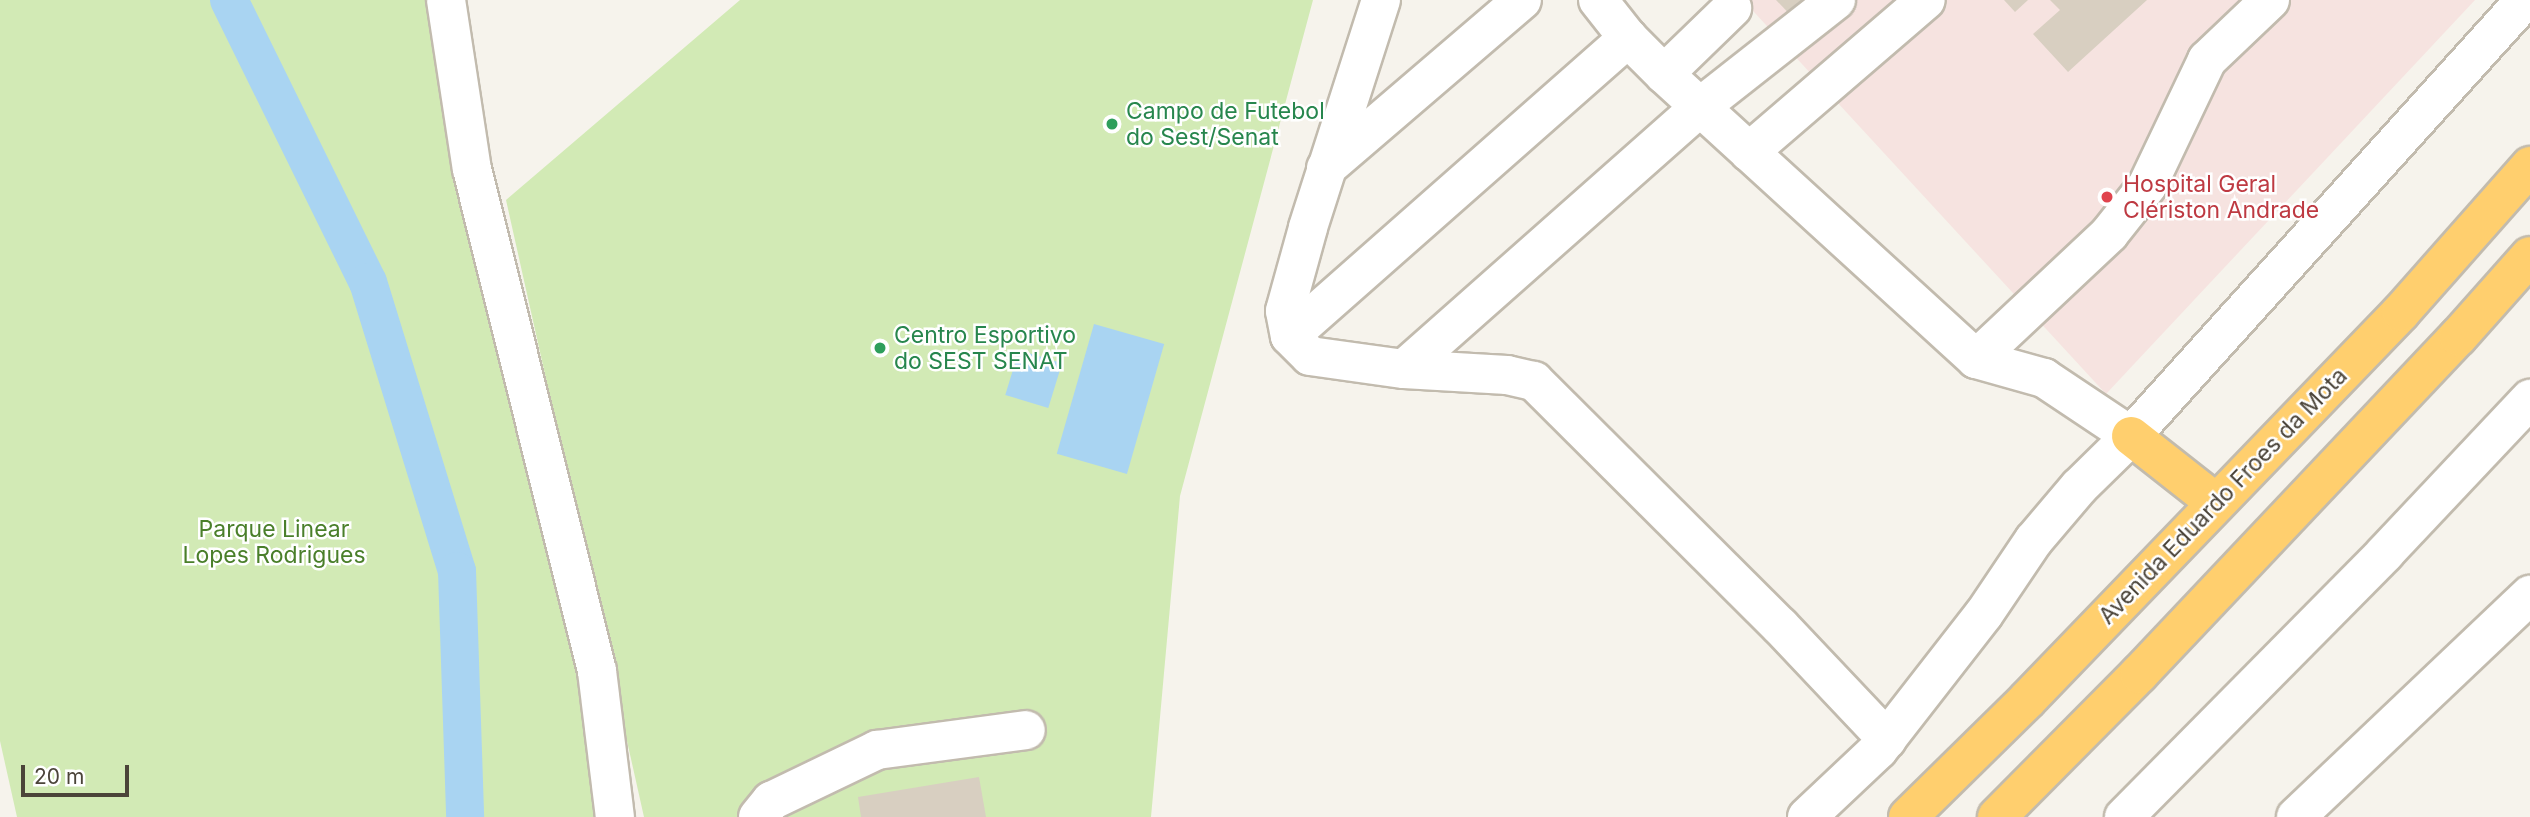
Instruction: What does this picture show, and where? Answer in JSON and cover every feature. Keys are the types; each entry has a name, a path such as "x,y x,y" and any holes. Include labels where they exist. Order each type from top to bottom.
{"highway":[{"name":"Avenida Eduardo Froes da Mota","path":"1908,817 2027,700 2401,313 2530,166"},
{"path":"1997,817 2139,674 2449,347 2530,256"},
{"path":"2131,436 2216,503"}],"street":[{"path":"446,0 472,169 597,671 615,817"},
{"path":"1381,0 1326,168 1285,311 1290,337 1310,356 1405,369 1507,376 1534,381 1780,626 1887,739"},
{"path":"1326,168 1522,0"},
{"path":"1405,369 1700,107 1836,0"},
{"path":"1749,152 1926,0"},
{"path":"1976,359 2109,234 2147,186 2207,60 2270,0"},
{"path":"1807,817 1887,739 1984,614 2034,540 2079,487 2131,436 2525,0"},
{"path":"1600,1 1628,38 1664,74 1976,359 2044,378 2131,436"},
{"path":"1664,74 1732,8"},
{"path":"1290,337 1628,38"},
{"path":"2124,817 2385,553 2530,399"},
{"path":"2296,817 2530,595"},
{"path":"758,817 771,801 877,750 1026,730"}],"shaded area":[{"name":"Hospital Geral Clériston Andrade","path":"1743,0 2475,0 2106,394"}],"green space":[{"name":"Parque Linear Lopes Rodrigues","path":"0,0 448,0 595,686 610,817 17,817 0,741"},
{"name":"Centro Esportivo do SEST SENAT","path":"740,0 1313,0 1180,496 1151,817 644,817 506,200"}],"water":[{"path":"1094,324 1164,344 1127,474 1057,454"},
{"path":"1019,350 1062,363 1048,408 1005,395"}],"building":[{"path":"1776,0 1829,0 1801,26"},
{"path":"2004,0 2028,0 2015,12"},
{"path":"2050,0 2147,0 2068,72 2033,34 2060,10"},
{"path":"979,777 986,817 861,817 858,797"}],"waterway":[{"path":"229,0 368,282 457,571 465,817"}],"place":[{"name":"Campo de Futebol do Sest/Senat","path":"1112,124"},
{"name":"Hospital Geral Clériston Andrade","path":"2107,197"},
{"name":"Centro Esportivo do SEST SENAT","path":"880,348"}]}
